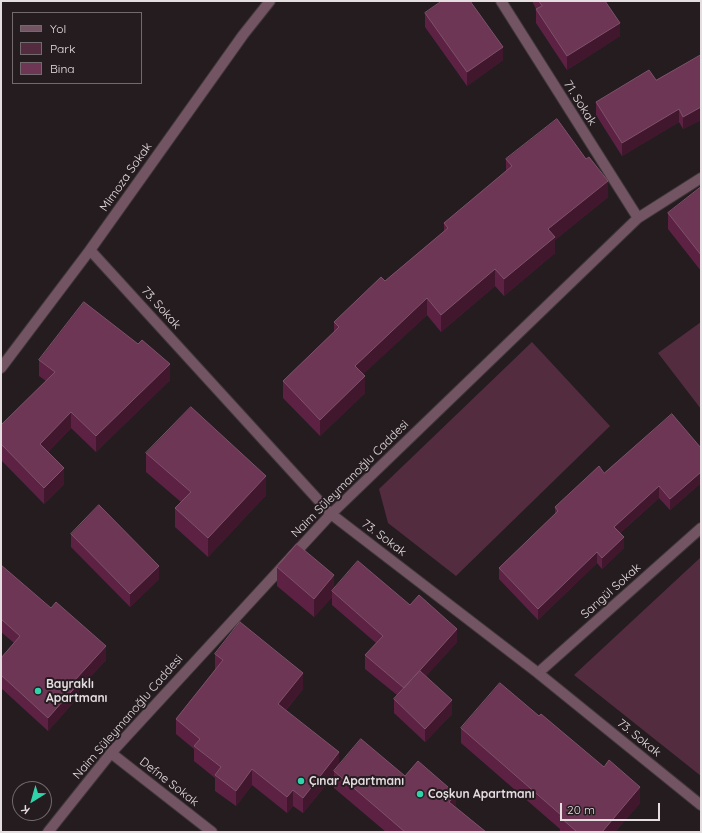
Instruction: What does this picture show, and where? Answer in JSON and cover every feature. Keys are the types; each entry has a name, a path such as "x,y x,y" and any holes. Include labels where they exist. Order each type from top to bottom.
{"street":[{"name":"Mimoza Sokak","path":"1,368 90,250 243,35 270,1"},
{"name":"71. Sokak","path":"501,1 638,218"},
{"name":"Naim Süleymanoğlu Caddesi","path":"48,832 111,753 331,514 638,218 701,178"},
{"name":"73. Sokak","path":"90,250 331,514 538,673 701,805"},
{"name":"Sarıgül Sokak","path":"538,673 701,528"},
{"name":"Defne Sokak","path":"111,753 212,832"}],"green space":[{"path":"701,322 701,409 658,353"},
{"path":"532,342 610,426 456,576 388,523 379,489"},
{"path":"701,557 701,776 574,675"}],"building":[{"path":"442,1 470,1 503,47 467,72 425,13"},
{"path":"539,1 605,1 620,23 567,56 536,9 542,6"},
{"path":"701,55 701,107 683,117 679,109 622,143 596,102 649,70 656,80"},
{"path":"557,119 586,159 589,157 608,181 548,229 555,237 504,279 495,269 441,315 427,298 355,366 365,376 320,420 283,381 339,327 334,322 381,277 385,281 448,228 444,223 512,166 506,159"},
{"path":"701,187 701,255 668,213"},
{"path":"84,302 138,344 142,340 170,364 96,436 71,412 40,444 64,468 44,488 1,444 1,425 55,372 39,360"},
{"path":"191,407 266,476 208,538 175,508 191,492 146,453"},
{"path":"672,414 701,448 701,472 670,499 659,486 614,527 624,537 602,558 597,552 538,609 499,568 558,511 555,507 599,466 604,473"},
{"path":"99,505 159,566 130,594 71,534"},
{"path":"297,544 334,575 314,599 277,567"},
{"path":"358,561 410,605 419,595 457,629 404,688 365,655 383,636 332,591"},
{"path":"1,565 51,608 56,602 106,646 75,680 79,683 48,718 1,675 1,658 20,636 1,619"},
{"path":"240,622 303,673 278,704 339,752 303,798 293,790 287,797 252,769 236,791 215,775 221,767 194,746 200,739 176,719 223,660 215,654"},
{"path":"420,671 452,700 425,729 394,699"},
{"path":"500,683 539,716 541,714 604,767 609,760 640,787 602,832 577,832 560,817 561,815 461,728"},
{"path":"361,739 405,776 418,761 456,794 449,802 486,832 405,832 334,771"}],"place":[{"name":"Bayraklı Apartmanı","path":"38,691"},
{"name":"Çınar Apartmanı","path":"301,781"},
{"name":"Coşkun Apartmanı","path":"420,794"}]}
